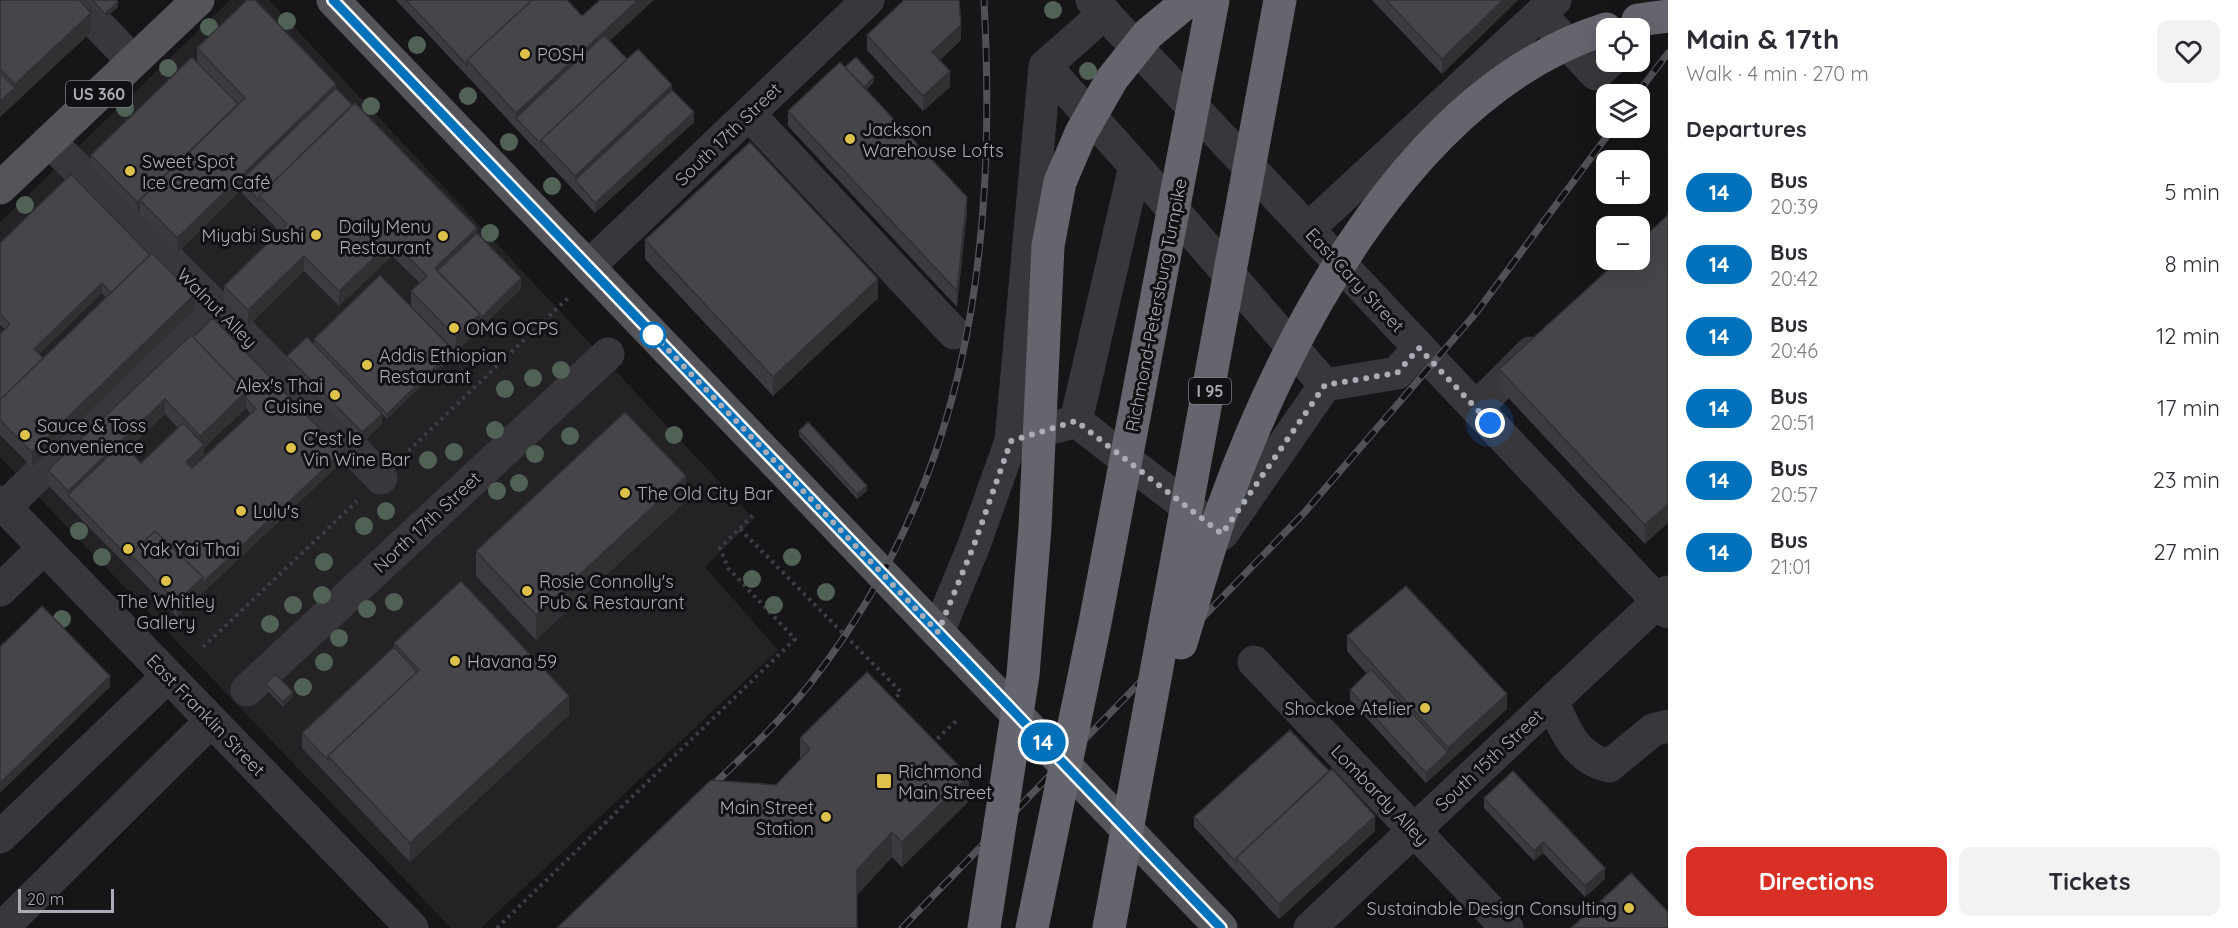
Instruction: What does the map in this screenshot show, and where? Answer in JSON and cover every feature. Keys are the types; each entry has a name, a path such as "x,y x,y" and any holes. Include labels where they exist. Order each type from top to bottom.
{"highway":[{"path":"984,928 1023,675 1035,528 1048,246 1060,182 1081,133 1112,79 1148,34 1189,0"},
{"name":"Richmond-Petersburg Turnpike","path":"1032,928 1095,623 1213,0"},
{"name":"I 95","path":"1109,928 1280,0"},
{"path":"1137,782 1225,504 1298,337 1344,260 1398,184 1447,128 1506,78 1577,39 1596,32"}],"main road":[{"name":"US 360","path":"0,188 198,0"},
{"path":"333,0 1221,928"}],"street":[{"path":"74,0 133,61"},
{"name":"South 17th Street","path":"588,267 868,0"},
{"path":"938,632 974,545 1011,441 1045,66 1099,6"},
{"name":"East Cary Street","path":"1099,6 1419,348 1665,602"},
{"path":"1308,229 1547,7 1596,74 1598,72"},
{"path":"1650,22 1668,8"},
{"path":"1045,66 1325,385"},
{"path":"749,114 954,333"},
{"name":"Walnut Alley","path":"49,141 213,304 381,478"},
{"path":"1076,421 1135,166"},
{"path":"2,505 213,304"},
{"path":"1476,408 1554,331"},
{"path":"1076,421 1222,534 1325,385 1397,373 1419,348"},
{"name":"North 17th Street","path":"247,690 608,354"},
{"path":"1011,441 1076,421"},
{"name":"East Franklin Street","path":"2,505 412,928"},
{"path":"0,590 44,548"},
{"name":"South 15th Street","path":"1310,928 1552,701 1665,602"},
{"name":"Lombardy Alley","path":"1254,662 1507,928"},
{"path":"0,837 168,676"},
{"path":"1552,701 1570,741 1593,762 1609,766 1653,730 1668,726"},
{"path":"2,928 212,720"}],"path":[{"path":"497,928 795,639 728,568 720,548 756,512"},
{"path":"740,529 901,692 890,703 898,711"},
{"path":"927,749 957,720"},
{"path":"923,736 939,753"}],"shaded area":[{"path":"230,0 269,0 754,519 705,567 778,650 481,928 451,928 0,457 0,222"}],"building":[{"path":"0,0 79,0 91,13 15,84 0,69"},
{"path":"92,0 117,0 118,2 105,14"},
{"path":"247,0 255,0 336,84 177,238 140,200 245,98 197,48"},
{"path":"406,0 532,0 467,60 467,65"},
{"path":"532,0 567,0 582,16 600,0 638,0 516,113 467,60"},
{"path":"904,0 959,0 961,25 932,52 950,71 923,96 867,35"},
{"path":"1386,0 1503,0 1442,59"},
{"path":"604,35 627,59 541,140 541,144 516,118"},
{"path":"638,49 672,85 575,176 541,140"},
{"path":"192,57 238,104 137,202 91,155"},
{"path":"856,57 874,77 864,87 845,67"},
{"path":"840,62 967,197 957,291 788,111"},
{"path":"0,73 15,88 0,101"},
{"path":"336,88 352,105 259,196 259,200 240,181"},
{"path":"672,90 694,112 595,203 575,180"},
{"path":"355,103 477,228 435,268 480,314 456,337 411,291 427,276 392,241 339,291 304,256 248,310 224,286 287,224 259,196"},
{"path":"750,142 878,279 773,377 645,240"},
{"path":"71,174 150,255 111,293 102,283 34,349 43,358 0,400 0,334 10,324 0,314 0,243"},
{"path":"1668,215 1668,504 1645,525 1499,369 1608,270 1650,270 1650,232"},
{"path":"477,233 521,278 480,319 480,314 437,271"},
{"path":"152,253 194,295 32,452 0,420 0,400"},
{"path":"380,275 453,350 387,414 314,339"},
{"path":"213,318 342,452 203,582 203,577 155,531 130,554 130,559 68,495 122,443 141,463 183,423 204,445 186,462 192,468 256,409 246,398 246,392 193,337"},
{"path":"191,335 246,392 200,436 165,399 68,491 48,470"},
{"name":"Alex's Thai Cuisine","path":"307,337 382,414 362,432 287,356"},
{"path":"625,412 686,476 536,615 476,551"},
{"path":"808,422 867,486 857,494 799,431"},
{"path":"155,531 203,577 177,602 130,554"},
{"path":"461,581 569,696 410,843 328,756 419,670 394,643"},
{"path":"1406,586 1507,694 1448,748 1347,636"},
{"path":"42,606 110,676 0,783 0,647"},
{"path":"394,647 417,672 328,756 328,760 302,733"},
{"path":"1371,669 1448,752 1426,773 1350,690"},
{"name":"Main Street Station","path":"867,672 969,776 902,842 892,832 857,870 857,928 557,928 711,780 776,785 810,749 800,738"},
{"path":"275,674 293,692 283,702 266,684"},
{"path":"1290,730 1329,771 1236,858 1236,862 1194,817"},
{"path":"1332,769 1375,816 1279,904 1236,858"},
{"path":"1513,771 1605,868 1585,886 1543,842 1534,851 1484,798"},
{"path":"1631,873 1668,912 1668,928 1571,928"}],"railway":[{"path":"705,793 759,740 809,685 863,608 906,527 938,445 961,360 977,273 985,184 987,93 984,0"},
{"path":"1645,84 1668,53"},
{"path":"902,928 1304,513 1476,313 1606,138"}],"bus line":[{"name":"14","path":"333,0 604,286 1221,928"}],"place":[{"name":"POSH","path":"525,54"},
{"name":"Jackson Warehouse Lofts","path":"850,139"},
{"name":"Sweet Spot Ice Cream Café","path":"130,171"},
{"name":"Miyabi Sushi","path":"316,235"},
{"name":"Daily Menu Restaurant","path":"443,236"},
{"name":"OMG OCPS","path":"454,328"},
{"name":"Addis Ethiopian Restaurant","path":"367,365"},
{"name":"Alex's Thai Cuisine","path":"335,395"},
{"name":"Sauce & Toss Convenience","path":"25,435"},
{"name":"C'est le Vin Wine Bar","path":"291,448"},
{"name":"The Old City Bar","path":"625,493"},
{"name":"Lulu's","path":"241,511"},
{"name":"Yak Yai Thai","path":"128,549"},
{"name":"The Whitley Gallery","path":"166,581"},
{"name":"Rosie Connolly's Pub & Restaurant","path":"527,591"},
{"name":"Havana 59","path":"455,661"},
{"name":"Shockoe Atelier","path":"1425,708"},
{"name":"Richmond Main Street","path":"884,781"},
{"name":"Main Street Station","path":"826,817"},
{"name":"Sustainable Design Consulting","path":"1629,908"}],"route":[{"path":"653,335 650,331 769,458 938,632 974,545 1011,441 1076,421 1222,534 1325,385 1397,373 1419,348 1490,423"}]}
